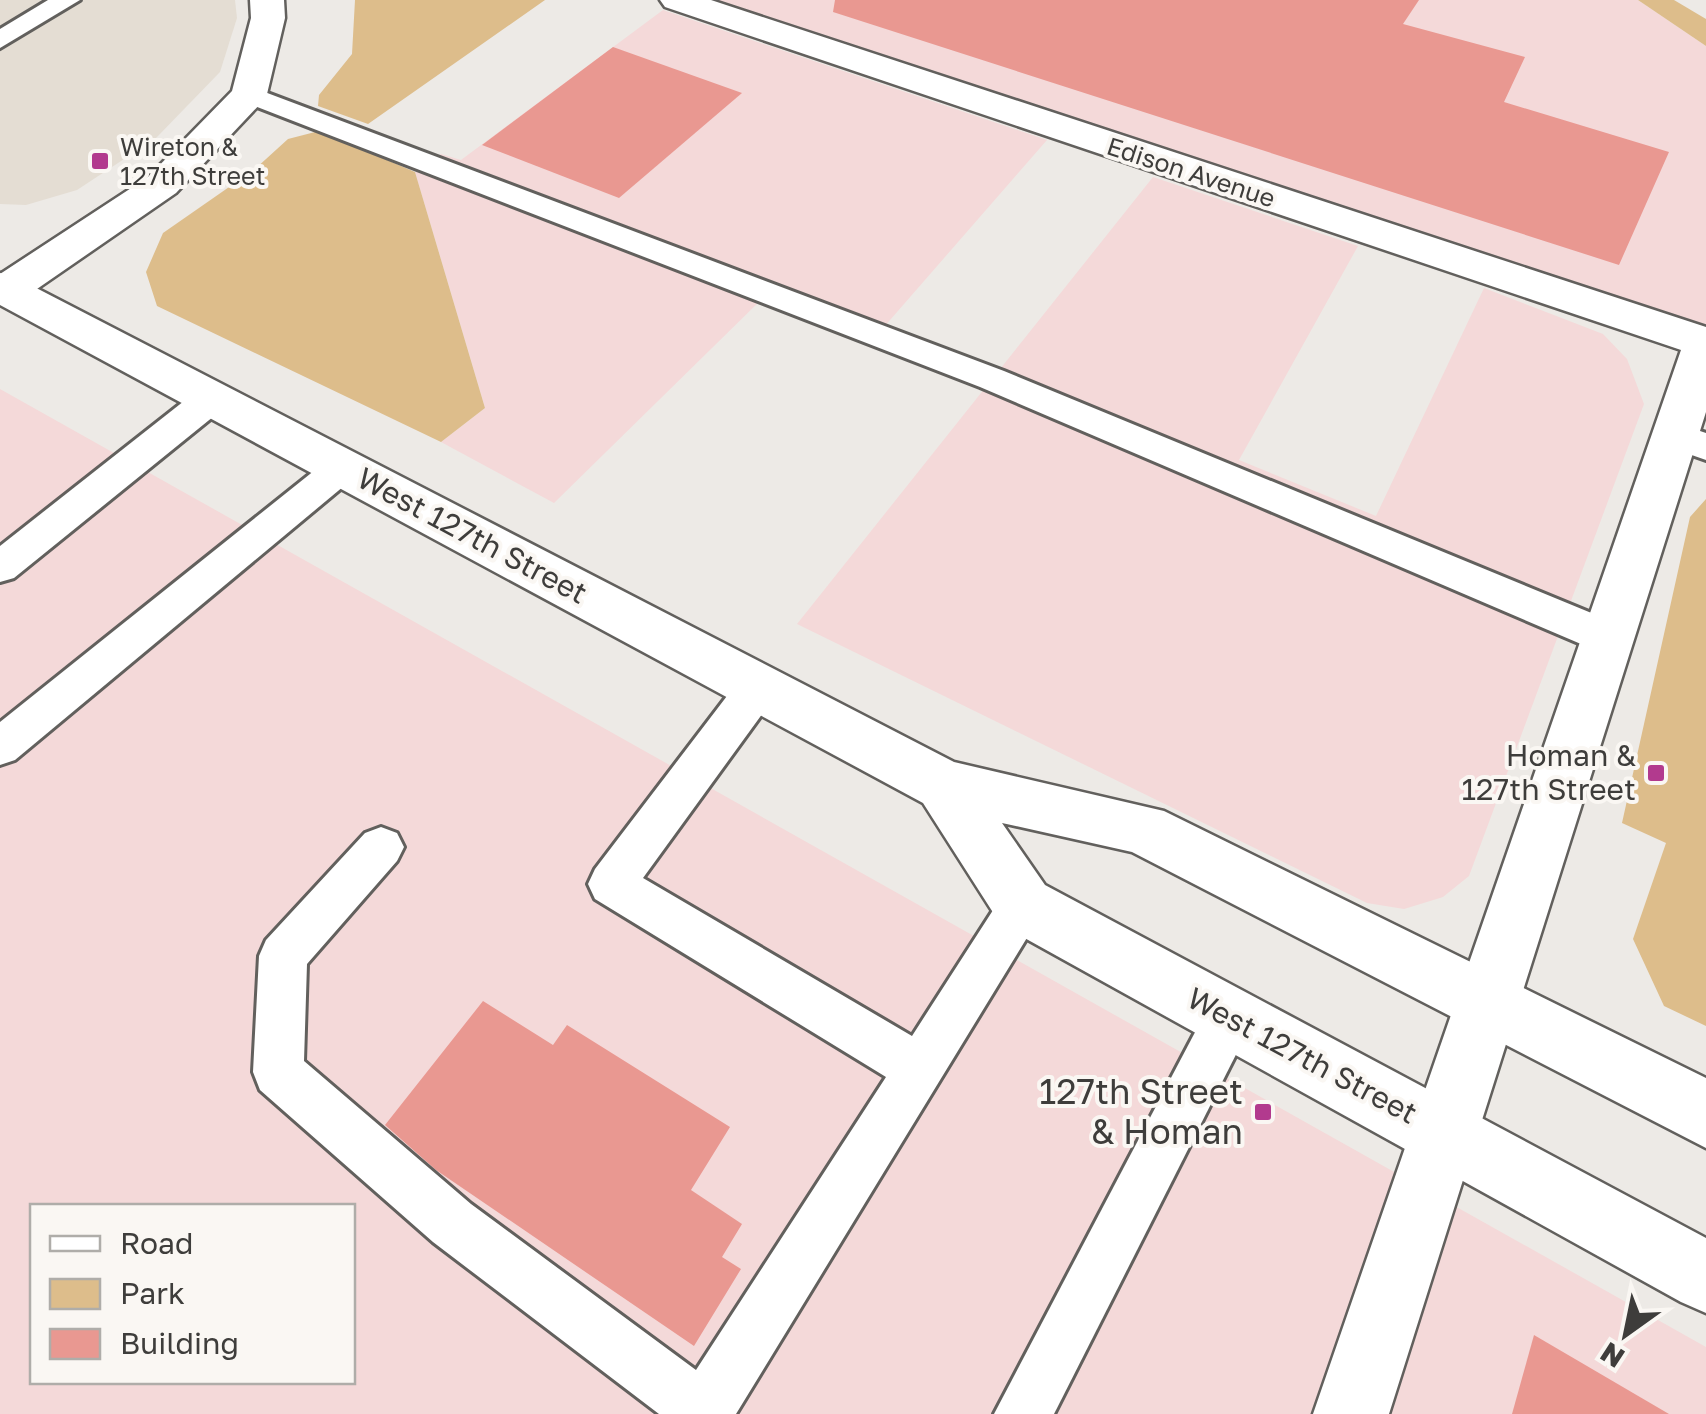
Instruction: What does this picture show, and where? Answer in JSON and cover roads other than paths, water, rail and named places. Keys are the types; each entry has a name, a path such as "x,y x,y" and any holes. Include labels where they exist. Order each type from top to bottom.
{"street":[{"path":"3,289 162,185 249,94 268,18 267,0"},
{"name":"Edison Avenue","path":"677,0 1706,343"},
{"name":"West 127th Street","path":"3,289 943,785 1143,829 1706,1114"},
{"path":"1351,1414 1609,638 1691,441 1706,343"},
{"name":"West 127th Street","path":"943,785 1023,905 1706,1277"}],"lane":[{"path":"0,40 67,0"},
{"path":"249,94 992,379 1609,638"},
{"path":"0,567 211,399"},
{"path":"0,747 342,468"},
{"path":"758,687 611,884 919,1068"},
{"path":"381,847 283,956 278,1072 452,1223 706,1413 1023,905"},
{"path":"1023,1414 1230,1017"}],"place":[{"name":"Wireton & 127th Street","path":"100,161"},
{"name":"Homan & 127th Street","path":"1656,773"},
{"name":"127th Street & Homan","path":"1263,1112"}]}
